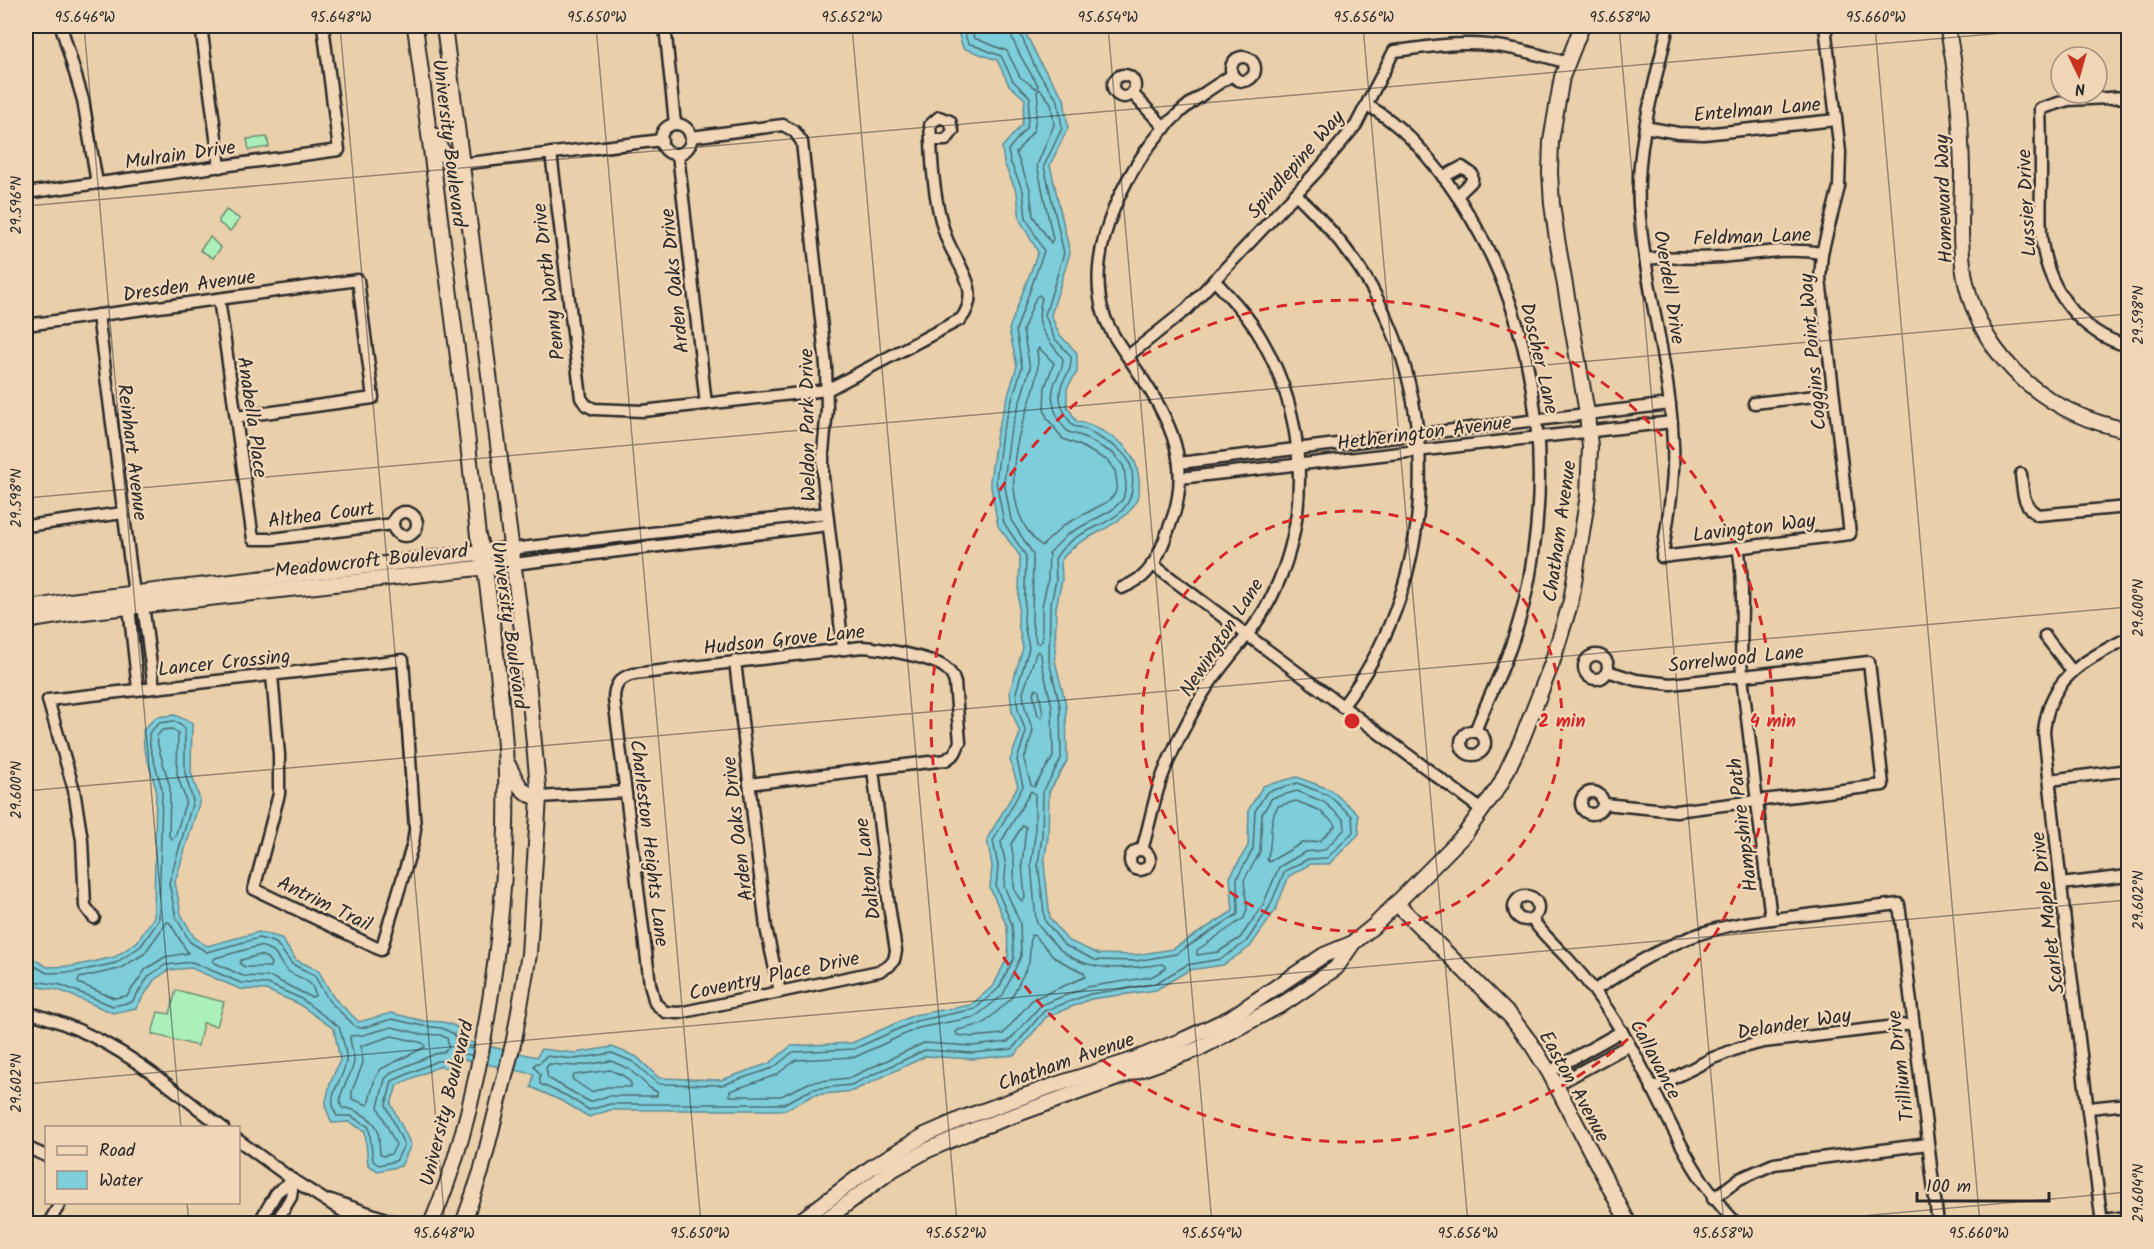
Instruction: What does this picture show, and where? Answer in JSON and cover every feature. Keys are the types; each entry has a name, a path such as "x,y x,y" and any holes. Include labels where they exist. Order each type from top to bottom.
{"street":[{"path":"61,26 83,100 97,183"},
{"path":"201,26 220,166"},
{"name":"Mulrain Drive","path":"26,193 339,150 323,26"},
{"name":"University Boulevard","path":"415,26 462,388 478,536 484,560 500,685 506,762 504,890 495,973 478,1073 452,1171 431,1224"},
{"name":"University Boulevard","path":"444,26 527,669 539,797 529,954 514,1040 481,1173 463,1224"},
{"path":"665,26 675,124"},
{"name":"Chatham Avenue","path":"820,1224 892,1170 928,1150 976,1129 1208,1044 1286,1002 1336,968 1353,944 1465,834 1500,785 1522,739 1552,663 1571,601 1588,495 1591,467 1589,431 1552,204 1551,141 1560,86 1582,26"},
{"name":"Overdell Drive","path":"1662,557 1672,493 1672,422 1639,204 1639,173 1645,127 1668,26"},
{"name":"Coggins Point Way","path":"1825,26 1840,152 1839,187 1822,253 1820,279 1850,534"},
{"name":"Homeward Way","path":"1947,26 1959,113 1962,258 1966,283 1978,319 2004,360 2039,393 2080,416 2128,430"},
{"name":"Spindlepine Way","path":"1128,356 1186,309 1338,147 1356,124 1394,51 1462,44 1492,45 1522,49 1568,63"},
{"path":"1122,588 1142,576 1152,564 1173,520 1180,478 1176,442 1163,409 1112,334 1103,313 1098,291 1100,252 1117,203 1129,177 1151,143 1200,95 1232,75"},
{"path":"1132,93 1165,128"},
{"name":"Lussier Drive","path":"2128,97 2080,98 2055,103 2040,109 2041,231 2046,262 2057,290 2075,314 2099,333 2128,346"},
{"name":"Doscher Lane","path":"1366,105 1383,115 1415,141 1457,196 1484,244 1510,306 1531,380 1538,437 1538,510 1533,556 1525,598 1502,668 1475,732"},
{"name":"Entelman Lane","path":"1645,127 1678,133 1704,134 1836,120"},
{"path":"675,124 686,127 691,137 689,147 678,154 666,150 662,140 664,130 675,124"},
{"name":"Weldon Park Drive","path":"691,137 783,125 795,131 802,146 827,390 823,467 843,648"},
{"path":"428,127 446,157 457,165 662,140"},
{"path":"706,404 827,390 954,324 965,313 969,302 967,280 950,246 940,217 934,187 931,140"},
{"name":"Penny Worth Drive","path":"551,153 579,393 586,405 599,409 643,411 706,404"},
{"name":"Arden Oaks Drive","path":"678,154 706,404"},
{"path":"1443,177 1462,167 1472,174 1472,181 1457,196"},
{"path":"1296,194 1325,222 1341,242 1377,297 1405,366 1420,451 1421,477 1416,533 1400,603 1375,659 1342,707"},
{"name":"Feldman Lane","path":"1647,259 1680,256 1719,257 1786,249 1822,253"},
{"name":"Dresden Avenue","path":"26,325 358,280 373,398 236,417"},
{"name":"Newington Lane","path":"1142,850 1159,788 1196,707 1210,681 1246,635 1273,595 1284,567 1298,513 1299,465 1290,403 1273,359 1248,318 1214,280"},
{"name":"Anabella Place","path":"219,299 253,539"},
{"name":"Reinhart Avenue","path":"98,315 135,602 154,688"},
{"path":"1754,404 1833,394"},
{"name":"Hetherington Avenue","path":"1179,464 1670,404"},
{"name":"Hetherington Avenue","path":"1180,478 1672,422"},
{"path":"2021,474 2025,502 2029,510 2038,515 2128,507"},
{"path":"26,526 123,513"},
{"name":"Meadowcroft Boulevard","path":"484,560 512,549 827,513"},
{"name":"Althea Court","path":"253,539 272,539 393,524"},
{"name":"Meadowcroft Boulevard","path":"26,621 135,602 484,560 514,564 828,525"},
{"name":"Lavington Way","path":"1662,557 1850,534"},
{"name":"Hampshire Path","path":"1738,548 1742,569 1740,642 1742,676 1771,919"},
{"path":"1152,564 1482,810"},
{"name":"Meadowcroft Boulevard","path":"26,609 70,601 135,602"},
{"name":"Reinhart Avenue","path":"135,602 138,689"},
{"path":"2045,636 2072,671"},
{"name":"Scarlet Maple Drive","path":"2102,1222 2044,739 2045,722 2056,692 2072,671 2128,638"},
{"name":"Hudson Grove Lane","path":"621,679 634,674 843,648 870,647 888,650 938,664 948,671 955,682 960,742 955,753 946,760 938,762 873,770"},
{"name":"Lancer Crossing","path":"94,918 85,906 82,840 76,799 48,700 404,660 415,829 413,843 381,950"},
{"name":"Arden Oaks Drive","path":"735,661 766,928 780,992"},
{"name":"Sorrelwood Lane","path":"1607,671 1636,680 1662,684 1869,662 1883,785 1758,801"},
{"name":"Antrim Trail","path":"272,675 279,755 279,794 254,889 381,950"},
{"name":"Charleston Heights Lane","path":"621,679 614,693 625,792 650,984 655,1003 662,1011"},
{"path":"506,762 529,796 625,792"},
{"path":"749,784 873,770"},
{"name":"Dalton Lane","path":"873,770 889,906 896,945 896,954 892,963"},
{"path":"2050,780 2128,770"},
{"path":"1604,804 1676,811 1758,801"},
{"path":"2061,884 2128,876"},
{"name":"Easton Avenue","path":"1396,903 1511,1017 1553,1078 1613,1198 1629,1224"},
{"name":"Trillium Drive","path":"1771,919 1899,904 1938,1224"},
{"name":"Callavance","path":"1532,919 1595,990 1622,1031 1687,1157 1713,1199 1737,1224"},
{"path":"1595,990 1642,960 1692,936 1771,919"},
{"name":"Chatham Avenue","path":"796,1224 872,1167 925,1135 966,1117 1130,1060 1230,1018 1324,955 1353,944"},
{"name":"Coventry Place Drive","path":"662,1011 679,1013 780,992 879,971 892,963"},
{"path":"26,1012 70,1025 118,1049 141,1064 219,1126"},
{"name":"Delander Way","path":"1652,1089 1713,1058 1739,1048 1764,1042 1913,1024"},
{"path":"1553,1078 1622,1031"},
{"path":"1553,1078 1629,1045"},
{"path":"2089,1108 2128,1104"},
{"path":"240,1141 293,1180 363,1224"},
{"path":"1713,1199 1739,1179 1774,1164 1928,1144"},
{"path":"26,1147 45,1156"},
{"path":"258,1224 277,1192 293,1180"},
{"path":"275,1224 291,1197 293,1180"},
{"path":"322,1197 400,1224"},
{"path":"48,1224 61,1204"},
{"path":"2102,1222 2128,1217"}],"green space":[{"path":"267,137 269,147 249,150 247,139"},
{"path":"226,210 240,219 230,231 219,223"},
{"path":"210,237 221,248 213,258 200,250"},
{"path":"176,990 224,1002 217,1026 203,1023 198,1046 152,1034 158,1012 170,1014"}],"water":[{"path":"956,26 1022,26 1042,66 1064,98 1068,128 1050,165 1070,253 1051,315 1059,334 1077,353 1077,372 1067,388 1067,406 1077,422 1111,436 1128,450 1134,460 1139,479 1139,492 1128,512 1120,520 1075,546 1061,560 1062,580 1056,608 1055,661 1066,705 1067,761 1049,792 1048,837 1044,864 1050,918 1067,940 1098,954 1136,955 1173,949 1233,911 1230,877 1248,846 1249,809 1263,786 1297,777 1331,790 1358,814 1359,834 1329,864 1310,864 1289,876 1275,911 1250,947 1223,965 1189,970 1156,990 1091,999 1046,1017 1015,1055 972,1059 926,1056 853,1091 814,1095 785,1110 610,1110 589,1117 564,1102 531,1087 534,1074 457,1058 452,1069 440,1066 397,1085 391,1104 411,1145 401,1166 378,1171 368,1165 365,1131 349,1122 332,1123 325,1106 330,1084 340,1060 334,1029 297,1003 266,990 240,989 191,968 169,970 154,980 136,1008 113,1013 59,990 26,985 26,954 47,967 74,966 115,957 137,942 154,917 156,789 144,748 143,730 156,717 175,715 192,723 191,772 200,800 175,882 181,914 194,937 207,946 259,932 281,938 296,960 318,970 334,998 359,1022 391,1013 424,1021 443,1022 455,1026 462,1033 461,1040 537,1057 541,1049 575,1053 612,1047 637,1057 659,1078 721,1080 770,1063 791,1046 852,1043 914,1015 971,1005 994,985 1008,956 1007,926 990,888 992,866 987,839 1018,786 1010,760 1020,733 1012,712 1010,691 1023,648 1018,624 1020,556 998,526 990,481 997,432 1017,366 1009,329 1038,252 1020,220 1017,193 1004,163 1002,147 1022,125 1025,99 1009,85 997,60 963,48"}]}
